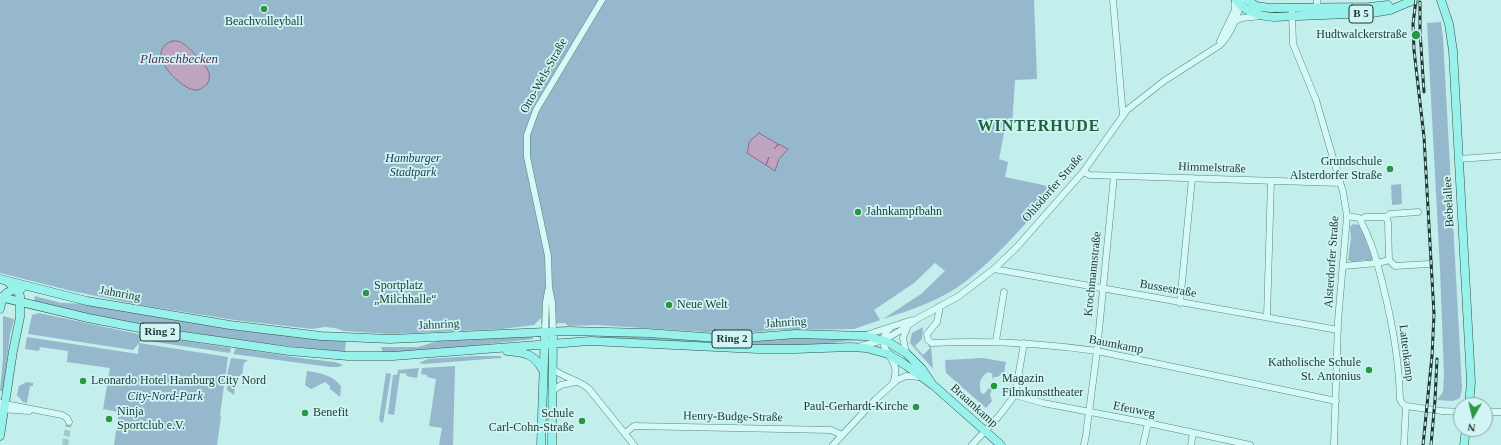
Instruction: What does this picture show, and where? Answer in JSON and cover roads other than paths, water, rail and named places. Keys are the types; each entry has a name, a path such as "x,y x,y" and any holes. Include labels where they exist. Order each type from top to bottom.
{"main road":[{"name":"B 5","path":"1241,4 1264,16 1317,8 1379,7 1391,5 1403,0"},
{"name":"B 5","path":"1317,8 1377,13 1390,10 1414,0"},
{"name":"Bebelallee","path":"1441,0 1448,18 1452,37 1471,382 1470,397"},
{"path":"1448,0 1448,18"},
{"name":"B 5","path":"1241,4 1278,8 1292,12"},
{"path":"0,436 2,407 20,317 20,296 17,290 4,280"},
{"name":"Jahnring","path":"4,280 87,301 238,326 321,336 390,339 604,331 732,339 796,334 860,335 884,340"},
{"path":"0,309 1,298 7,292 33,288"},
{"name":"Jahnring","path":"1,298 88,318 170,334 289,351 348,356 382,357 601,340 750,348 834,348"},
{"path":"20,317 32,305"},
{"name":"Otto-Wels-Straße","path":"549,332 553,343 552,445"},
{"name":"Otto-Wels-Straße","path":"541,445 544,344 549,332"},
{"name":"Braamkamp","path":"884,340 906,353 922,369 933,385"},
{"name":"Braamkamp","path":"834,348 852,347 871,349 888,354 933,385 1001,445"},
{"path":"492,349 528,354 537,360 543,370"}],"street":[{"name":"Otto-Wels-Straße","path":"549,332 546,302 549,288 548,256 527,157 528,135 536,110 602,0"},
{"path":"1113,0 1123,116"},
{"path":"1234,18 1241,4"},
{"path":"1234,18 1235,7 1241,4"},
{"name":"Alsterdorfer Straße","path":"1292,12 1292,42 1315,97 1340,183 1347,219 1338,330 1334,445"},
{"path":"1234,18 1264,16"},
{"name":"Ohlsdorfer Straße","path":"860,335 874,333 916,319 959,296 994,269 1022,241 1083,172 1132,105 1164,81 1225,40 1234,18"},
{"path":"1459,159 1501,156"},
{"name":"Himmelstraße","path":"1083,172 1090,175 1340,183"},
{"name":"Krochmannstraße","path":"1084,445 1097,351 1114,176"},
{"path":"1180,303 1192,178"},
{"path":"1267,317 1271,180"},
{"path":"1347,219 1358,217 1361,222 1365,217 1386,217 1390,214 1418,212"},
{"path":"1386,217 1388,222 1389,260 1395,266 1429,264"},
{"name":"Lattenkamp","path":"1361,222 1378,263 1391,317 1399,367 1400,398 1402,403 1406,406 1404,445"},
{"path":"1344,266 1378,263 1389,260"},
{"name":"Bussestraße","path":"994,269 1338,330"},
{"path":"996,341 1004,292"},
{"name":"Baumkamp","path":"940,306 937,322 928,334 927,338 931,343 996,341 1097,351 1336,401"},
{"name":"Ohlsdorfer Straße","path":"852,347 884,340 916,319"},
{"path":"906,353 903,338 907,326"},
{"path":"890,328 885,334 884,346 892,359 895,368 893,383"},
{"path":"972,445 999,416 1015,395 1024,343"},
{"path":"553,369 561,375 578,382 589,389 634,445"},
{"path":"833,445 893,383 903,377 920,377"},
{"path":"552,391 561,385 578,382"},
{"name":"Efeuweg","path":"1015,395 1089,413 1148,423 1250,445"},
{"path":"1406,406 1453,412"},
{"path":"2,407 16,412 39,411 65,416 69,422"},
{"path":"1143,445 1148,423"},
{"name":"Henry-Budge-Straße","path":"624,433 634,426 831,430 842,435"},
{"path":"1191,445 1193,433"}],"water":[{"name":"Planschbecken","path":"173,41 179,41 185,45 206,67 209,80 202,88 196,90 190,89 183,85 168,70 161,53 164,46"},
{"path":"759,133 778,144 774,149 779,144 788,149 779,159 775,171 747,153 750,141"}],"tunnel":[{"path":"65,445 69,422"}],"railway":[{"path":"1416,0 1413,24 1414,50 1424,137 1434,314 1432,356 1423,445"},
{"path":"1420,2 1420,31 1424,92"},
{"path":"1431,445 1437,359"}],"place":[{"name":"Beachvolleyball","path":"264,9"},
{"name":"Hudtwalckerstraße","path":"1416,35"},
{"name":"Grundschule Alsterdorfer Straße","path":"1390,169"},
{"name":"Jahnkampfbahn","path":"858,212"},
{"name":"Sportplatz „Milchhalle“","path":"366,293"},
{"name":"Neue Welt","path":"669,305"},
{"name":"Katholische Schule St. Antonius","path":"1369,370"},
{"name":"Leonardo Hotel Hamburg City Nord","path":"83,381"},
{"name":"Magazin Filmkunsttheater","path":"994,386"},
{"name":"Paul-Gerhardt-Kirche","path":"916,407"},
{"name":"Benefit","path":"305,413"},
{"name":"Ninja Sportclub e.V.","path":"109,419"},
{"name":"Schule Carl-Cohn-Straße","path":"582,421"}],"district":[{"name":"WINTERHUDE","path":"1039,127"}],"park label":[{"name":"Hamburger Stadtpark","path":"413,166"},
{"name":"City-Nord-Park","path":"165,397"}]}
